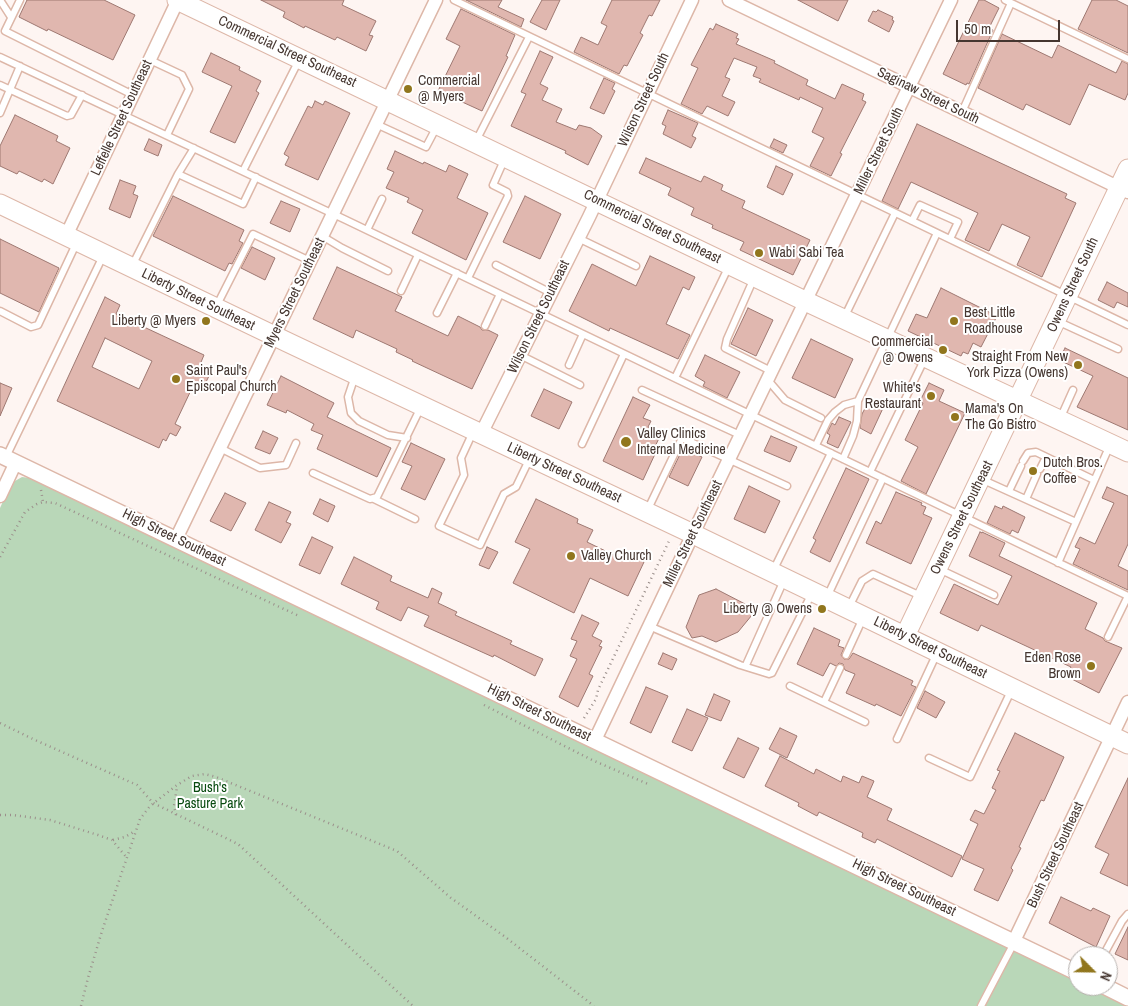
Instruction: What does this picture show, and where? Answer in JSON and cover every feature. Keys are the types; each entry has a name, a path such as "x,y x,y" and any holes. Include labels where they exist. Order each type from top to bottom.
{"main road":[{"name":"Commercial Street Southeast","path":"178,0 805,301 1123,449"},
{"name":"Owens Street South","path":"1018,400 1068,296 1124,190 1128,169"},
{"name":"Liberty Street Southeast","path":"0,204 1120,740"},
{"name":"Owens Street Southeast","path":"905,636 1018,400"}],"street":[{"name":"Leffelle Street Southeast","path":"72,238 124,115 178,0"},
{"name":"Myers Street Southeast","path":"176,539 436,0"},
{"name":"Wilson Street South","path":"597,200 692,0"},
{"name":"Saginaw Street South","path":"729,0 1124,190"},
{"name":"Miller Street South","path":"805,301 951,0"},
{"name":"Wilson Street Southeast","path":"478,432 520,356 597,200"},
{"name":"Miller Street Southeast","path":"594,740 805,301"},
{"path":"0,496 7,458"},
{"name":"High Street Southeast","path":"7,458 1068,968"},
{"name":"Bush Street Southeast","path":"1014,941 1120,740 1128,702"}],"lane":[{"path":"0,0 12,17"},
{"path":"20,0 5,31 133,95"},
{"path":"454,0 1128,325"},
{"path":"962,112 1008,1 1128,59"},
{"path":"476,142 529,37"},
{"path":"0,57 333,213 1128,596 1108,637"},
{"path":"244,171 300,59"},
{"path":"150,60 182,75 189,89 167,135"},
{"path":"0,113 20,66"},
{"path":"0,85 67,116 71,115 82,95"},
{"path":"376,124 426,147 438,124"},
{"path":"131,267 178,174 194,148"},
{"path":"468,278 508,196 507,192 493,185 506,157"},
{"path":"178,174 243,204 256,177"},
{"path":"367,230 382,199"},
{"path":"912,221 920,206 958,222 950,239"},
{"path":"843,319 895,212"},
{"path":"843,459 857,421 858,401 937,233"},
{"path":"216,308 253,234 310,261"},
{"path":"322,236 388,271"},
{"path":"0,311 31,327 38,325 72,238"},
{"path":"578,238 636,266"},
{"path":"7,458 104,254"},
{"path":"401,291 418,255"},
{"path":"496,265 551,293"},
{"path":"675,378 730,265"},
{"path":"437,313 457,273"},
{"path":"755,277 727,339 725,348 769,375 785,400 821,418"},
{"path":"485,326 500,294"},
{"path":"1056,320 1118,349"},
{"path":"569,365 583,334"},
{"path":"582,444 624,354"},
{"path":"520,356 580,385"},
{"path":"870,472 925,357"},
{"path":"356,375 348,397 352,413 359,421 388,435 407,438"},
{"path":"642,390 740,435"},
{"path":"1059,420 1073,390"},
{"path":"816,446 828,420 844,405 858,401"},
{"path":"374,499 377,497 422,406"},
{"path":"478,432 462,458 464,474 439,526 480,545 504,494 516,486 530,457"},
{"path":"646,512 682,438 787,486"},
{"path":"220,448 260,468 286,465 296,443"},
{"path":"1058,563 1094,480 1123,449"},
{"path":"1009,491 1028,452 1031,451 1094,480"},
{"path":"746,665 779,576 831,453"},
{"path":"1026,499 1046,457"},
{"path":"313,473 415,519"},
{"path":"649,626 740,665 746,665 769,674 772,673 820,595 883,478"},
{"path":"981,478 1076,522"},
{"path":"938,568 994,595"},
{"path":"846,655 862,582 872,574 924,598"},
{"path":"897,739 938,652"},
{"path":"824,702 840,668"},
{"path":"790,686 865,722"},
{"path":"929,758 970,777 1013,688"},
{"path":"1108,946 1128,914"},
{"name":"Bush Street Southeast","path":"981,1006 1014,941"}],"path":[{"path":"40,489 43,502"},
{"path":"0,557 25,512 43,502 61,505 301,617"},
{"path":"584,718 596,699 669,540"},
{"path":"476,701 570,747 592,760 652,786"},
{"path":"0,723 138,786 153,804 238,844 413,1006"},
{"path":"81,1006 91,969 140,819 153,804 177,785 200,774 216,777 389,847 404,857 450,898 511,941 594,1006"},
{"path":"176,815 174,806 177,785"},
{"path":"0,815 50,820 112,840 125,837 136,830"},
{"path":"112,840 127,858"}],"green space":[{"name":"Bush's Pasture Park","path":"22,477 37,481 1068,976 1068,996 1108,996 1128,1006 0,1006 0,508 10,486"}],"building":[{"path":"27,0 104,0 135,15 113,60 19,17"},
{"path":"261,0 344,0 342,5 376,21 369,35 373,36 366,51 337,37 335,40 305,26 304,28 283,17 285,12"},
{"path":"466,0 502,0 498,7 524,19 521,27"},
{"path":"542,0 560,0 546,30 530,22"},
{"path":"612,0 660,0 652,16 649,15 640,33 643,35 627,66 624,65 619,74 574,52 581,37 598,45 607,26 601,23"},
{"path":"798,0 848,0 838,21"},
{"path":"979,0 984,0 999,8 989,28 993,30 969,84 967,83 966,85 943,74"},
{"path":"1092,0 1116,0 1128,6 1128,53 1078,29"},
{"path":"461,9 515,35 506,56 508,57 482,111 438,91 460,46 446,39"},
{"path":"878,10 893,17 892,20 894,21 889,32 868,21 873,11 876,12"},
{"path":"716,24 738,34 736,38 739,39 736,44 775,61 774,63 808,80 806,85 835,99 842,84 864,94 862,100 866,102 840,153 842,154 831,176 810,166 824,138 812,132 823,108 800,97 799,100 759,82 761,79 753,76 757,67 734,58 725,77 730,79 722,96 735,102 728,116 707,106 702,114 681,104 698,68 691,65 710,28 713,30"},
{"path":"1002,34 1052,58 1058,45 1116,73 1122,61 1128,64 1128,93 1125,100 1089,84 1070,125 1026,104 1023,110 978,88"},
{"path":"540,51 553,57 540,84 548,88 542,100 562,109 556,122 576,130 579,125 591,128 602,136 588,165 565,153 566,151 511,126 526,94 521,92"},
{"path":"211,53 240,67 239,70 261,81 256,91 259,93 235,143 210,132 232,86 202,72"},
{"path":"604,78 615,83 612,89 615,91 604,114 590,108"},
{"path":"315,101 323,105 325,101 350,113 318,180 285,165 289,157 284,154 308,106 312,108"},
{"path":"668,110 698,123 692,136 696,138 691,148 663,134 666,126 662,124"},
{"path":"15,115 58,136 56,141 70,148 53,184 44,179 42,182 19,171 17,174 0,166 0,146"},
{"path":"917,124 1067,194 1065,198 1076,203 1042,277 1017,265 1030,237 1002,224 989,251 965,240 978,213 911,182 898,209 882,201"},
{"path":"149,139 162,145 158,156 144,150"},
{"path":"774,139 787,145 783,153 770,147"},
{"path":"395,151 446,172 449,165 468,174 457,198 488,213 466,260 412,233 423,210 407,202 409,198 386,188 394,172 387,169"},
{"path":"646,158 701,182 704,176 723,185 721,190 745,201 742,208 810,240 793,275 740,250 744,242 712,228 713,225 691,215 694,208 668,195 671,188 639,173"},
{"path":"776,166 793,174 783,195 767,187"},
{"path":"120,180 136,186 133,194 138,196 130,218 109,209"},
{"path":"173,196 244,230 239,241 243,243 232,264 229,263 225,271 153,236"},
{"path":"525,196 561,214 540,259 503,242"},
{"path":"281,201 300,209 290,232 270,223"},
{"path":"0,239 59,268 39,312 0,293"},
{"path":"252,247 275,258 265,280 241,268"},
{"path":"650,256 695,277 689,290 683,287 666,324 690,335 678,359 610,328 609,331 569,311 592,264 636,286"},
{"path":"337,267 402,297 395,311 448,336 458,316 480,327 482,330 488,330 498,335 472,389 412,361 396,352 397,349 356,330 353,338 313,319"},
{"path":"1107,282 1128,293 1128,307 1117,302 1114,308 1098,300"},
{"name":"Best Little Roadhouse","path":"941,288 997,316 981,347 973,343 968,354 963,352 961,356 908,331 916,314 927,318"},
{"name":"Saint Paul's Episcopal Church","path":"105,297 120,305 116,314 204,355 199,367 211,372 202,390 193,386 175,424 181,427 176,436 170,433 166,441 163,439 159,448 57,401","holes":["105,338 152,361 139,389 92,367"]},
{"path":"748,308 773,320 756,356 731,344"},
{"path":"811,339 853,359 835,398 792,378"},
{"path":"1065,348 1128,378 1128,430 1077,407 1093,376 1059,360"},
{"path":"705,355 740,372 727,398 703,386 705,382 695,376"},
{"path":"281,376 334,403 327,417 391,448 377,477 317,449 323,435 311,430 314,424 287,410 286,413 267,405"},
{"path":"0,383 12,388 0,416"},
{"path":"929,383 944,390 939,401 965,413 926,494 901,481 918,447 905,440 923,403 920,401"},
{"path":"544,389 572,402 559,429 531,416"},
{"path":"633,397 650,405 643,418 651,421 648,427 661,434 652,453 655,454 643,480 603,461"},
{"path":"870,399 884,406 871,434 860,428 862,414"},
{"path":"839,417 851,422 838,448 827,443 830,435 827,433 832,423 835,425"},
{"path":"263,431 278,438 270,454 255,448"},
{"path":"771,436 797,447 790,462 764,451"},
{"path":"411,443 445,459 425,500 401,489 412,466 402,462"},
{"path":"683,448 702,457 688,486 669,477"},
{"path":"846,468 869,479 830,562 810,552 816,540 813,538"},
{"path":"749,486 780,501 765,533 734,519"},
{"path":"1107,487 1128,496 1128,544 1118,566 1128,571 1128,590 1073,564 1080,549 1075,547 1080,537 1095,544 1114,503 1102,498"},
{"path":"896,492 922,503 921,505 926,507 923,514 932,518 911,564 866,543 876,521 881,524"},
{"path":"225,493 246,503 231,531 210,521"},
{"path":"320,499 335,506 328,522 313,514"},
{"name":"Valley Church","path":"536,499 578,519 577,523 593,530 587,542 622,559 625,553 644,562 628,596 590,578 574,613 513,583 530,549 515,542"},
{"path":"269,502 291,512 286,522 291,524 281,543 255,530"},
{"path":"995,506 1002,509 1003,506 1025,517 1018,533 1012,530 1010,534 987,523"},
{"path":"980,532 1005,543 999,556 1097,603 1085,629 1103,638 1105,641 1122,648 1099,693 1066,676 1071,667 981,625 978,631 940,613 954,584 998,605 1012,576 969,556"},
{"path":"312,537 333,547 320,574 299,565"},
{"path":"487,547 498,552 489,569 479,565"},
{"path":"354,557 392,576 390,581 428,598 432,588 442,593 438,603 457,612 455,615 512,641 510,644 543,659 535,676 494,655 493,657 424,626 429,616 408,607 401,621 376,609 379,602 341,584"},
{"path":"716,589 747,605 752,615 738,632 716,642 702,636 692,638 686,627 699,595"},
{"path":"582,615 599,623 592,636 602,641 599,646 602,647 589,674 593,676 578,707 559,697 577,659 570,656 577,641 571,639"},
{"path":"814,628 840,640 838,646 844,648 841,655 844,659 849,659 853,653 913,681 911,685 916,687 901,716 846,693 855,674 845,670 843,664 839,663 836,666 830,663 823,676 797,664"},
{"path":"663,653 677,659 672,670 658,664"},
{"path":"646,687 668,696 651,733 630,723"},
{"path":"925,691 945,702 936,718 917,708"},
{"path":"714,694 730,701 721,721 705,715"},
{"path":"687,709 708,718 692,751 672,742"},
{"path":"780,728 797,736 787,758 769,749"},
{"path":"1015,733 1064,757 1044,801 1041,800 1019,847 1021,848 1011,868 1013,870 998,901 974,890 984,869 962,859 978,824 970,820 975,810 984,814 996,790 992,788 1000,771 997,770"},
{"path":"738,738 759,748 744,778 723,768"},
{"path":"780,756 814,774 816,769 841,782 843,776 859,783 862,776 874,781 867,797 892,809 887,820 962,856 952,877 877,839 875,843 862,837 863,833 819,812 817,816 798,806 799,803 765,786"},
{"path":"1128,778 1128,886 1100,873 1109,854 1095,847"},
{"path":"1061,897 1091,911 1093,908 1110,916 1096,946 1049,923"},
{"path":"1128,927 1128,960 1118,955 1118,948"}],"place":[{"name":"Commercial @ Myers","path":"408,89"},
{"name":"Wabi Sabi Tea","path":"759,253"},
{"name":"Liberty @ Myers","path":"206,321"},
{"name":"Best Little Roadhouse","path":"954,321"},
{"name":"Commercial @ Owens","path":"943,350"},
{"name":"Straight From New York Pizza (Owens)","path":"1078,365"},
{"name":"Saint Paul's Episcopal Church","path":"176,379"},
{"name":"White's Restaurant","path":"931,396"},
{"name":"Mama's On The Go Bistro","path":"955,417"},
{"name":"Valley Clinics Internal Medicine","path":"626,442"},
{"name":"Dutch Bros. Coffee","path":"1033,471"},
{"name":"Valley Church","path":"571,556"},
{"name":"Liberty @ Owens","path":"822,609"},
{"name":"Eden Rose Brown","path":"1091,666"}]}
